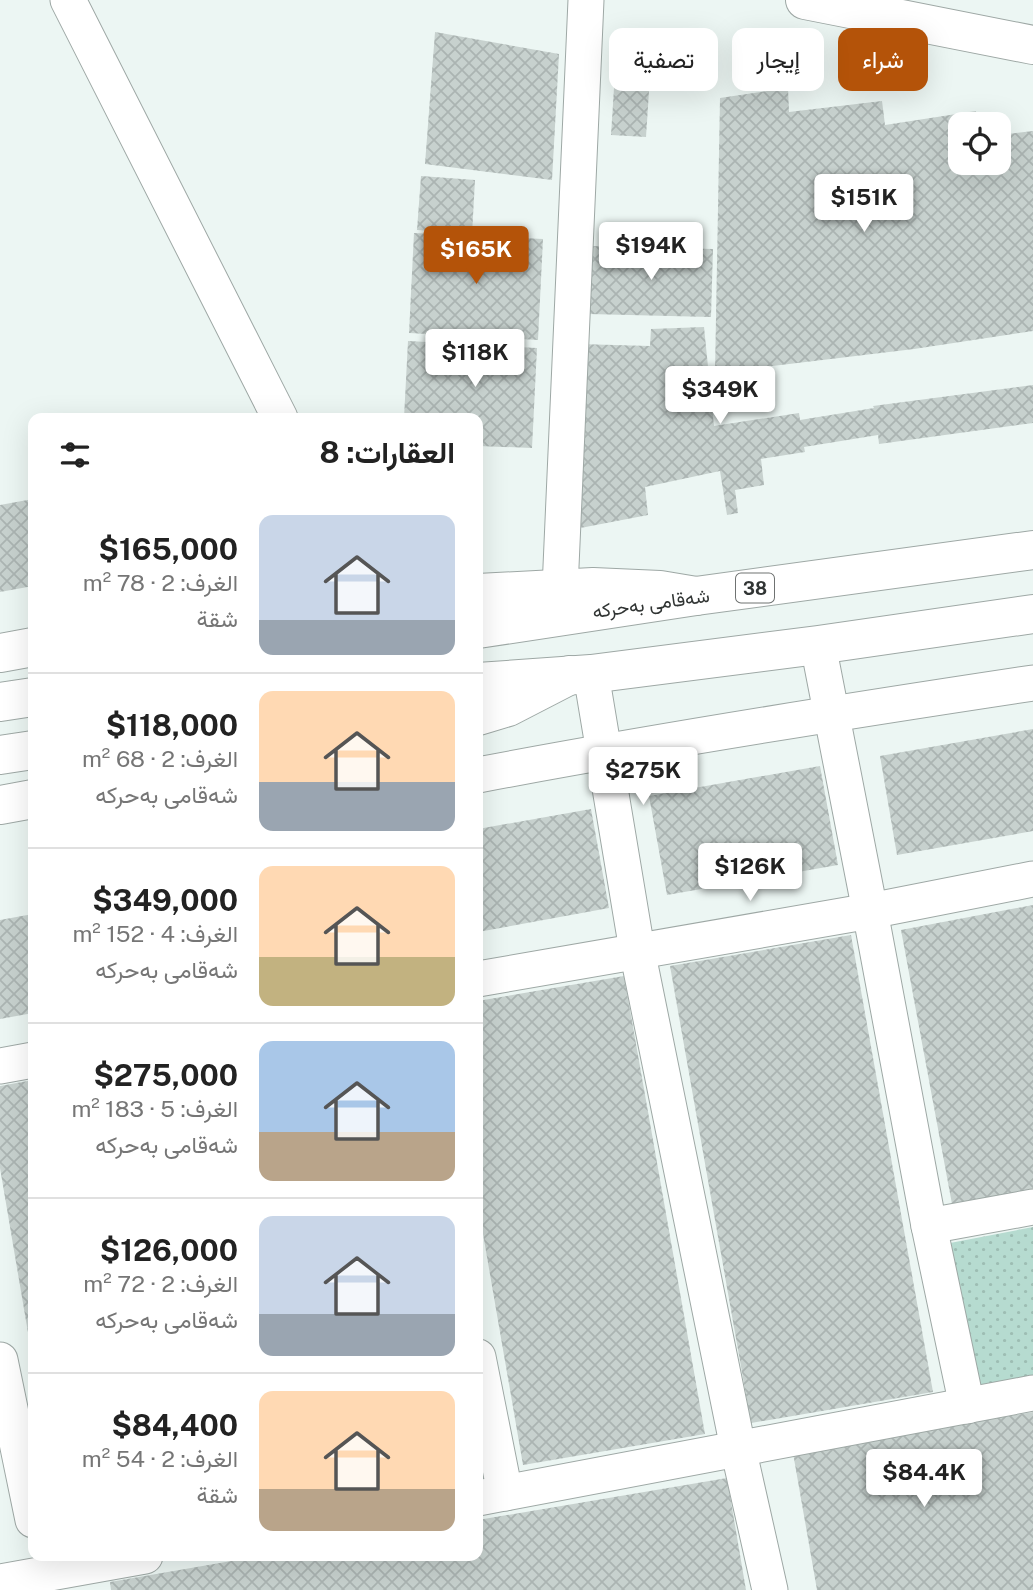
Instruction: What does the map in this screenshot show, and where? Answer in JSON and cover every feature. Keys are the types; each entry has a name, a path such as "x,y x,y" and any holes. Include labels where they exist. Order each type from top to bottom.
{"main road":[{"path":"806,0 1033,45"},
{"name":"شەقامی بەحرکە","path":"483,628 1033,550"},
{"path":"483,593 627,588 696,596"},
{"path":"483,682 581,674 818,645 1033,614"},
{"path":"0,653 28,648"},
{"path":"483,714 508,707 581,674"},
{"path":"0,702 28,698"},
{"path":"0,755 28,751"},
{"path":"0,805 28,800"}],"street":[{"path":"68,0 277,413"},
{"path":"560,589 586,0"},
{"path":"818,645 929,1226 967,1406"},
{"path":"581,674 605,751 637,950 738,1448 770,1590"},
{"path":"483,774 832,713 1033,683"},
{"path":"483,978 870,911 1033,879"},
{"path":"0,1066 28,1061"},
{"path":"929,1226 1033,1207"},
{"path":"0,1360 28,1496"},
{"path":"483,1411 491,1495 1033,1393"},
{"path":"0,1582 115,1561"}],"green space":[{"path":"1033,1227 1033,1376 978,1387 950,1243"}],"building":[{"path":"435,32 559,54 552,180 425,164"},
{"path":"614,91 649,91 646,137 611,135"},
{"path":"788,91 789,112 882,101 885,125 948,115 948,175 1011,175 1011,134 1033,131 1033,331 914,349 715,373 720,98"},
{"path":"421,176 475,180 472,234 417,230"},
{"path":"414,233 543,239 538,340 409,333"},
{"path":"590,246 713,249 711,317 588,314"},
{"path":"704,327 714,426 799,413 800,420 874,408 873,406 1033,385 1033,423 879,444 878,435 804,447 805,452 761,459 764,485 735,490 738,513 727,515 720,471 645,487 648,515 570,530 579,344 650,346 651,329"},
{"path":"408,341 537,348 532,448 483,446 483,413 404,413"},
{"path":"28,500 28,587 0,592 0,505"},
{"path":"1033,729 1033,831 897,855 880,756"},
{"path":"820,766 838,865 667,895 649,796"},
{"path":"591,809 609,908 483,931 483,828"},
{"path":"1033,905 1033,1190 952,1204 901,930"},
{"path":"28,915 28,1014 0,1019 0,920"},
{"path":"851,935 933,1392 751,1423 670,966"},
{"path":"624,976 705,1434 523,1465 483,1234 483,1000"},
{"path":"28,1081 28,1332 0,1168 0,1086"},
{"path":"1033,1412 1033,1590 817,1590 793,1453"},
{"path":"727,1478 746,1590 111,1590 110,1582 231,1561 483,1561 483,1519"}]}
